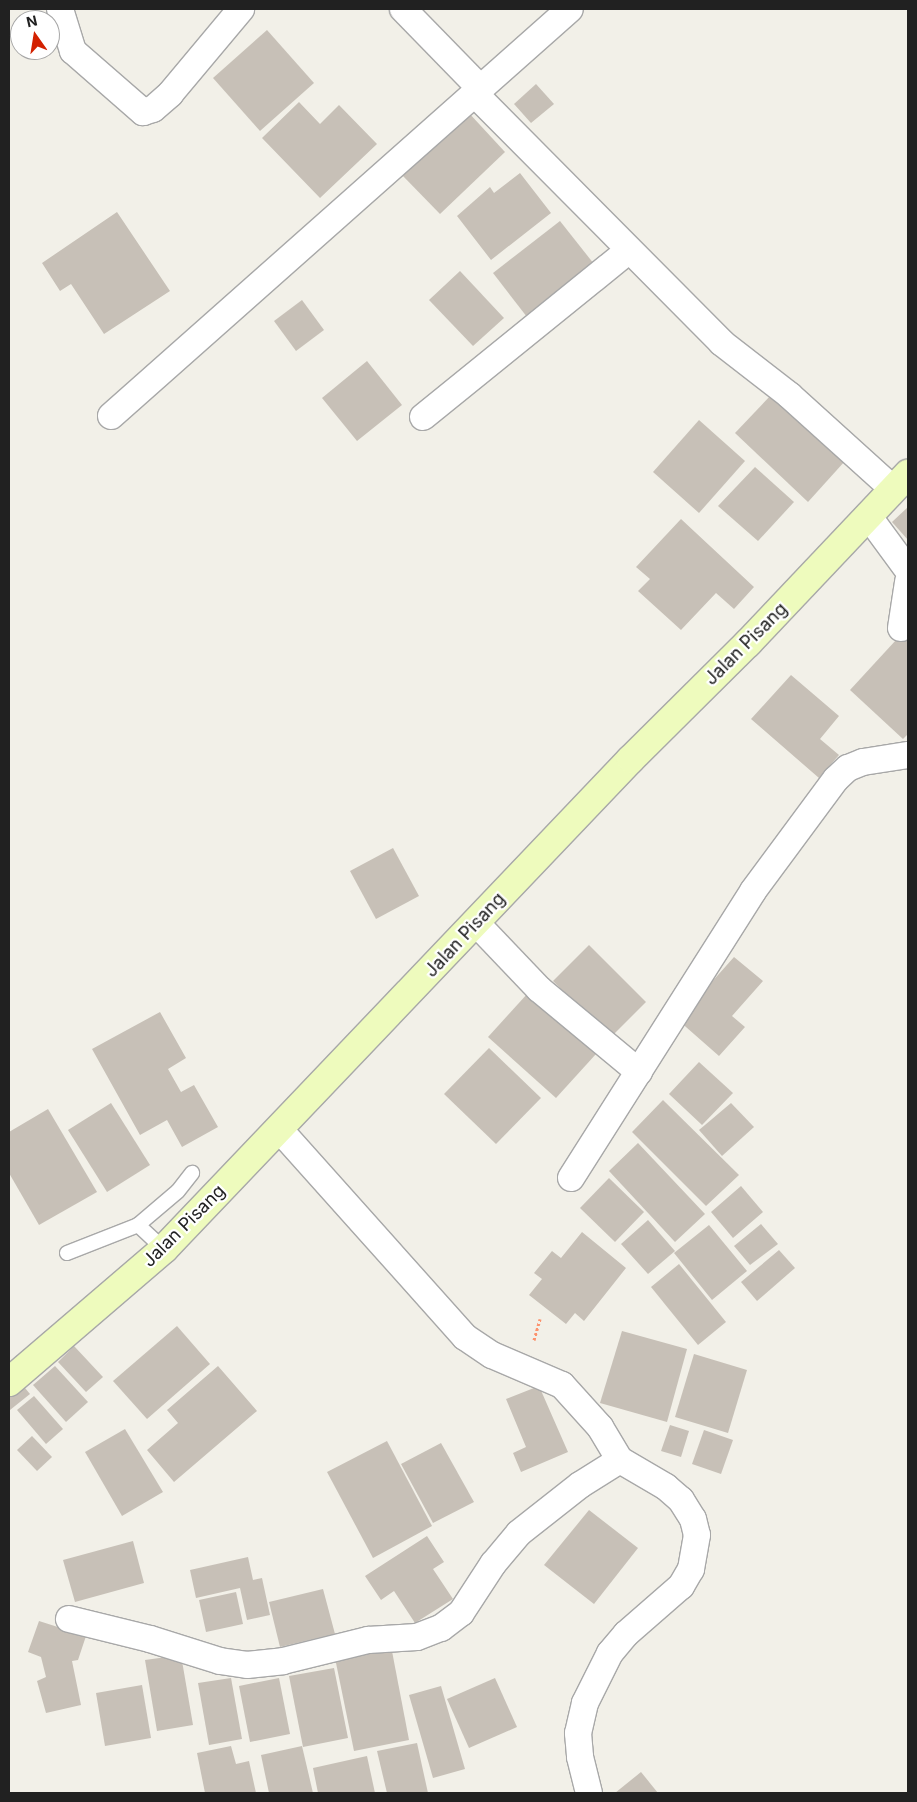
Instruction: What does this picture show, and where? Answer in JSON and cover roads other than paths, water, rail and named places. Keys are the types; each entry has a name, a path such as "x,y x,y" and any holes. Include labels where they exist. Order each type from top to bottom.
{"street":[{"path":"60,9 66,38 73,51 143,112 153,109 170,94 241,9"},
{"path":"402,9 628,250 722,342 789,396 901,481"},
{"path":"111,416 476,90 570,9"},
{"path":"423,417 628,250"},
{"name":"Jalan Pisang","path":"9,1382 164,1250 631,759 869,517 901,481"},
{"path":"869,517 908,570"},
{"path":"901,628 908,582"},
{"path":"572,1178 753,891 836,779 848,768 863,762 908,755"},
{"path":"476,923 539,989 639,1072"},
{"path":"279,1129 464,1337 492,1355 562,1385 600,1427 620,1460 653,1477 681,1500 694,1519 696,1549 691,1569 681,1586 620,1640 610,1653 585,1703 578,1733 580,1757 589,1793"},
{"path":"69,1619 150,1638 220,1661 247,1665 283,1661 368,1640 417,1637 441,1628 461,1614 492,1564 519,1533 580,1485 620,1460"}],"lane":[{"path":"66,1253 138,1225 178,1190 192,1174"},
{"path":"138,1225 164,1250"}]}
